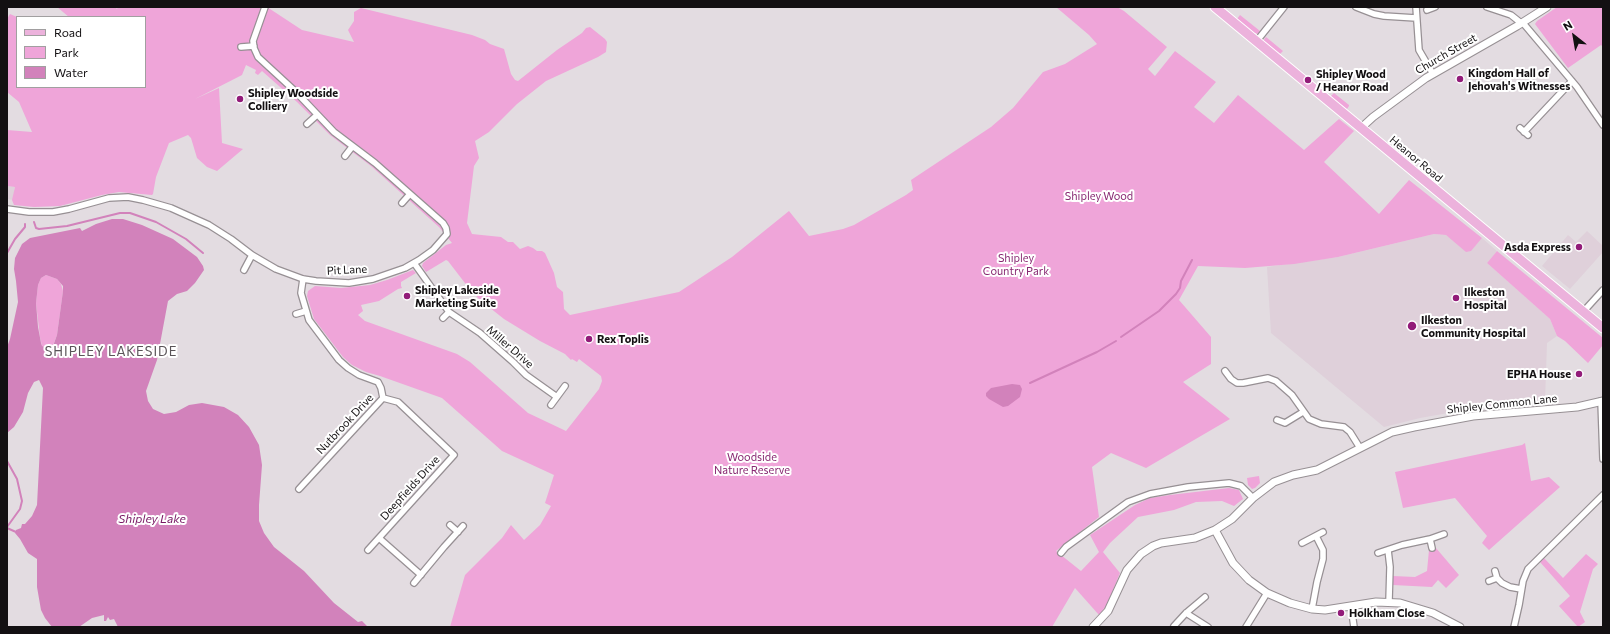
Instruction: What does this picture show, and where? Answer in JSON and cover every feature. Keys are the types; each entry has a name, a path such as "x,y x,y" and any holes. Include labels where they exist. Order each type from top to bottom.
{"main road":[{"name":"Heanor Road","path":"1215,7 1447,201 1603,328"}],"street":[{"path":"241,47 254,46 255,35 265,7"},
{"path":"1256,42 1284,7"},
{"path":"1356,7 1384,16 1416,18"},
{"path":"1416,7 1419,50 1433,74"},
{"path":"1427,10 1435,7"},
{"path":"1487,7 1511,15 1522,23 1572,81 1603,125"},
{"name":"Church Street","path":"1361,128 1390,103 1433,74 1547,7"},
{"name":"Pit Lane","path":"7,209 29,212 57,211 109,198 128,197 138,199 157,204 198,220 224,234 252,255 276,269 303,279 337,283 362,281 389,274 414,263 439,244 447,232 443,223 375,162 352,147 334,132 296,92 261,61 256,55 254,46"},
{"path":"1524,132 1572,81"},
{"path":"307,124 317,115"},
{"path":"345,156 352,147"},
{"path":"402,203 410,194"},
{"path":"244,270 252,255"},
{"name":"Miller Drive","path":"414,263 449,312 480,333 526,375 557,397"},
{"name":"Nutbrook Drive","path":"298,489 383,398 381,388 377,381 357,374 348,368 339,360 310,322 301,293 303,279"},
{"path":"1583,312 1603,290"},
{"path":"296,314 306,311"},
{"path":"443,318 449,312"},
{"path":"1225,371 1234,382 1243,383 1261,378 1271,379 1292,395 1309,419 1317,423 1340,426 1346,429 1350,432 1360,448"},
{"path":"1230,387 1234,382"},
{"path":"551,405 565,386"},
{"name":"Deepfields Drive","path":"368,550 454,455 398,402 383,398"},
{"path":"1602,401 1603,459"},
{"name":"Shipley Common Lane","path":"1093,627 1108,611 1127,570 1141,554 1161,543 1195,538 1215,530 1232,519 1254,498 1274,482 1286,477 1316,470 1392,432 1445,420 1509,412 1577,407 1602,401"},
{"path":"1277,420 1285,423 1303,412"},
{"path":"1061,553 1066,546 1124,505 1150,494 1188,487 1229,483 1241,486 1254,498"},
{"path":"1514,627 1525,574 1532,564 1603,495"},
{"path":"450,525 458,532"},
{"path":"414,583 463,526"},
{"path":"1215,530 1238,570 1267,593 1290,603 1312,609 1325,610 1389,601 1420,608 1448,624 1460,627"},
{"path":"1302,543 1323,532"},
{"path":"1378,553 1409,543 1430,540 1444,534"},
{"path":"1312,609 1316,582 1324,559 1323,550 1316,536"},
{"path":"379,538 421,575"},
{"path":"1430,540 1432,548"},
{"path":"1388,550 1390,567 1389,601"},
{"path":"1495,571 1497,578 1506,586 1521,589"},
{"path":"1489,581 1497,578"},
{"path":"1246,627 1267,593"},
{"path":"1174,626 1186,613 1205,597"},
{"path":"1351,606 1354,627"},
{"path":"1186,613 1208,627"}],"shaded area":[{"path":"7,186 15,187 13,200 7,199"},
{"path":"1587,231 1603,246 1603,252 1570,289 1542,266 1568,235 1576,242"},
{"name":"Ilkeston Community Hospital","path":"1434,234 1446,235 1471,250 1482,238 1497,251 1487,263 1550,319 1557,336 1547,343 1545,402 1465,410 1420,418 1384,427 1271,333 1267,267 1338,257"}],"green space":[{"name":"Shipley Country Park","path":"57,7 115,7 117,9 118,7 267,7 302,30 354,42 348,30 354,21 354,12 361,8 472,35 485,40 490,44 504,49 511,74 515,80 518,81 557,50 582,33 586,28 590,27 607,42 606,52 546,81 517,104 489,132 475,141 479,158 474,166 467,223 472,234 501,237 508,242 513,242 520,249 528,246 545,253 554,273 557,287 563,292 564,309 570,315 679,292 732,257 789,211 809,236 843,229 854,225 906,195 913,190 911,180 991,127 1013,108 1043,72 1065,64 1097,44 1089,35 1056,7 1117,7 1124,11 1167,47 1148,69 1155,76 1175,51 1216,82 1194,107 1214,123 1238,95 1304,150 1339,119 1354,131 1324,162 1379,214 1409,180 1482,238 1471,251 1466,252 1446,235 1434,234 1338,257 1294,264 1245,268 1198,266 1179,300 1211,337 1211,364 1183,382 1230,419 1146,468 1111,453 1092,467 1099,517 1056,551 1081,571 1099,552 1090,535 1135,505 1150,498 1229,488 1239,490 1243,499 1234,506 1222,501 1196,502 1174,510 1138,517 1110,543 1103,552 1120,573 1107,605 1099,615 1075,588 1052,627 450,627 465,575 502,538 511,525 524,540 540,525 551,506 545,503 554,475 502,451 442,398 366,372 352,365 343,357 314,319 307,296 308,291 315,286 341,288 370,285 413,270 416,273 401,282 402,288 379,301 361,305 363,311 358,315 365,321 457,354 470,362 528,413 566,431 599,389 602,381 601,376 579,359 577,362 572,359 571,360 565,354 504,319 480,300 448,261 446,260 426,272 422,266 423,263 446,245 452,243 439,227 371,166 330,135 297,102 262,71 258,75 255,73 256,70 246,65 242,75 195,99 219,88 222,143 243,149 217,171 207,167 197,158 191,138 188,135 169,143 156,177 152,195 119,192 60,206 34,207 14,205 12,200 15,187 7,186 7,130 32,132 19,102 7,92 7,19 10,14 16,17 16,88 146,88 146,16 68,16"},
{"path":"1557,7 1603,7 1603,47 1601,45 1568,68 1535,24"},
{"path":"1240,15 1260,31 1258,34 1254,33 1237,19"},
{"path":"1266,37 1283,51 1279,55 1263,41"},
{"path":"1334,93 1349,105 1347,109 1330,97"},
{"path":"1497,251 1603,338 1603,345 1588,363 1565,341 1557,336 1550,319 1487,263"},
{"path":"46,275 57,279 61,284 63,291 57,335 53,345 48,349 42,346 36,303 38,285 41,278"},
{"path":"1525,443 1531,481 1549,477 1560,487 1489,550 1482,543 1487,536 1455,498 1403,508 1395,472 1522,445"},
{"path":"1259,476 1260,483 1252,489 1248,485 1247,478"},
{"path":"1436,548 1459,575 1446,588 1438,580 1432,587 1393,585 1393,576 1415,577 1427,571 1429,550"},
{"path":"1586,554 1598,564 1593,569 1580,612 1585,622 1578,627 1559,606 1570,596 1540,562 1544,558 1563,578"}],"water":[{"name":"Shipley Lake","path":"112,219 123,219 142,225 173,239 197,257 204,270 187,291 177,294 168,301 157,360 146,391 148,401 153,409 164,414 176,412 189,405 202,403 224,407 238,415 249,427 259,445 262,465 259,521 264,533 274,547 304,571 334,603 358,622 362,621 368,627 118,627 114,619 110,620 108,617 106,621 104,621 104,615 92,618 79,627 52,627 45,618 41,610 37,587 37,559 28,553 15,533 16,530 21,528 22,524 25,524 32,516 37,505 43,388 39,380 34,382 28,393 23,412 14,427 7,433 7,347 18,302 14,269 15,258 22,244 30,238 80,228 82,231 96,224","holes":["46,275 57,279 63,286 63,291 57,335 53,346 48,349 42,346 38,327 36,303 38,285 41,278"]},
{"path":"1012,384 1020,385 1022,389 1020,397 1008,406 1003,407 986,396 986,393 991,388"}],"waterway":[{"path":"34,222 36,228 39,229 67,226 120,213 130,213 156,222 186,239 203,253"},
{"path":"7,253 15,239 25,227 25,224"},
{"path":"1121,337 1159,311 1176,294 1192,260"},
{"path":"7,283 7,298"},
{"path":"1030,383 1097,352 1116,341"},
{"path":"7,461 17,479 22,501 20,509 7,527"},
{"path":"7,528 16,532"}],"place":[{"name":"Kingdom Hall of Jehovah's Witnesses","path":"1460,79"},
{"name":"Shipley Wood / Heanor Road","path":"1308,80"},
{"name":"Shipley Woodside Colliery","path":"240,99"},
{"name":"Asda Express","path":"1579,247"},
{"name":"Shipley Lakeside Marketing Suite","path":"407,296"},
{"name":"Ilkeston Hospital","path":"1456,298"},
{"name":"Ilkeston Community Hospital","path":"1412,326"},
{"name":"Rex Toplis","path":"589,339"},
{"name":"EPHA House","path":"1579,374"},
{"name":"Holkham Close","path":"1341,613"}],"district":[{"name":"SHIPLEY LAKESIDE","path":"111,352"}],"park label":[{"name":"Shipley Wood","path":"1099,196"},
{"name":"Woodside Nature Reserve","path":"752,463"}]}
